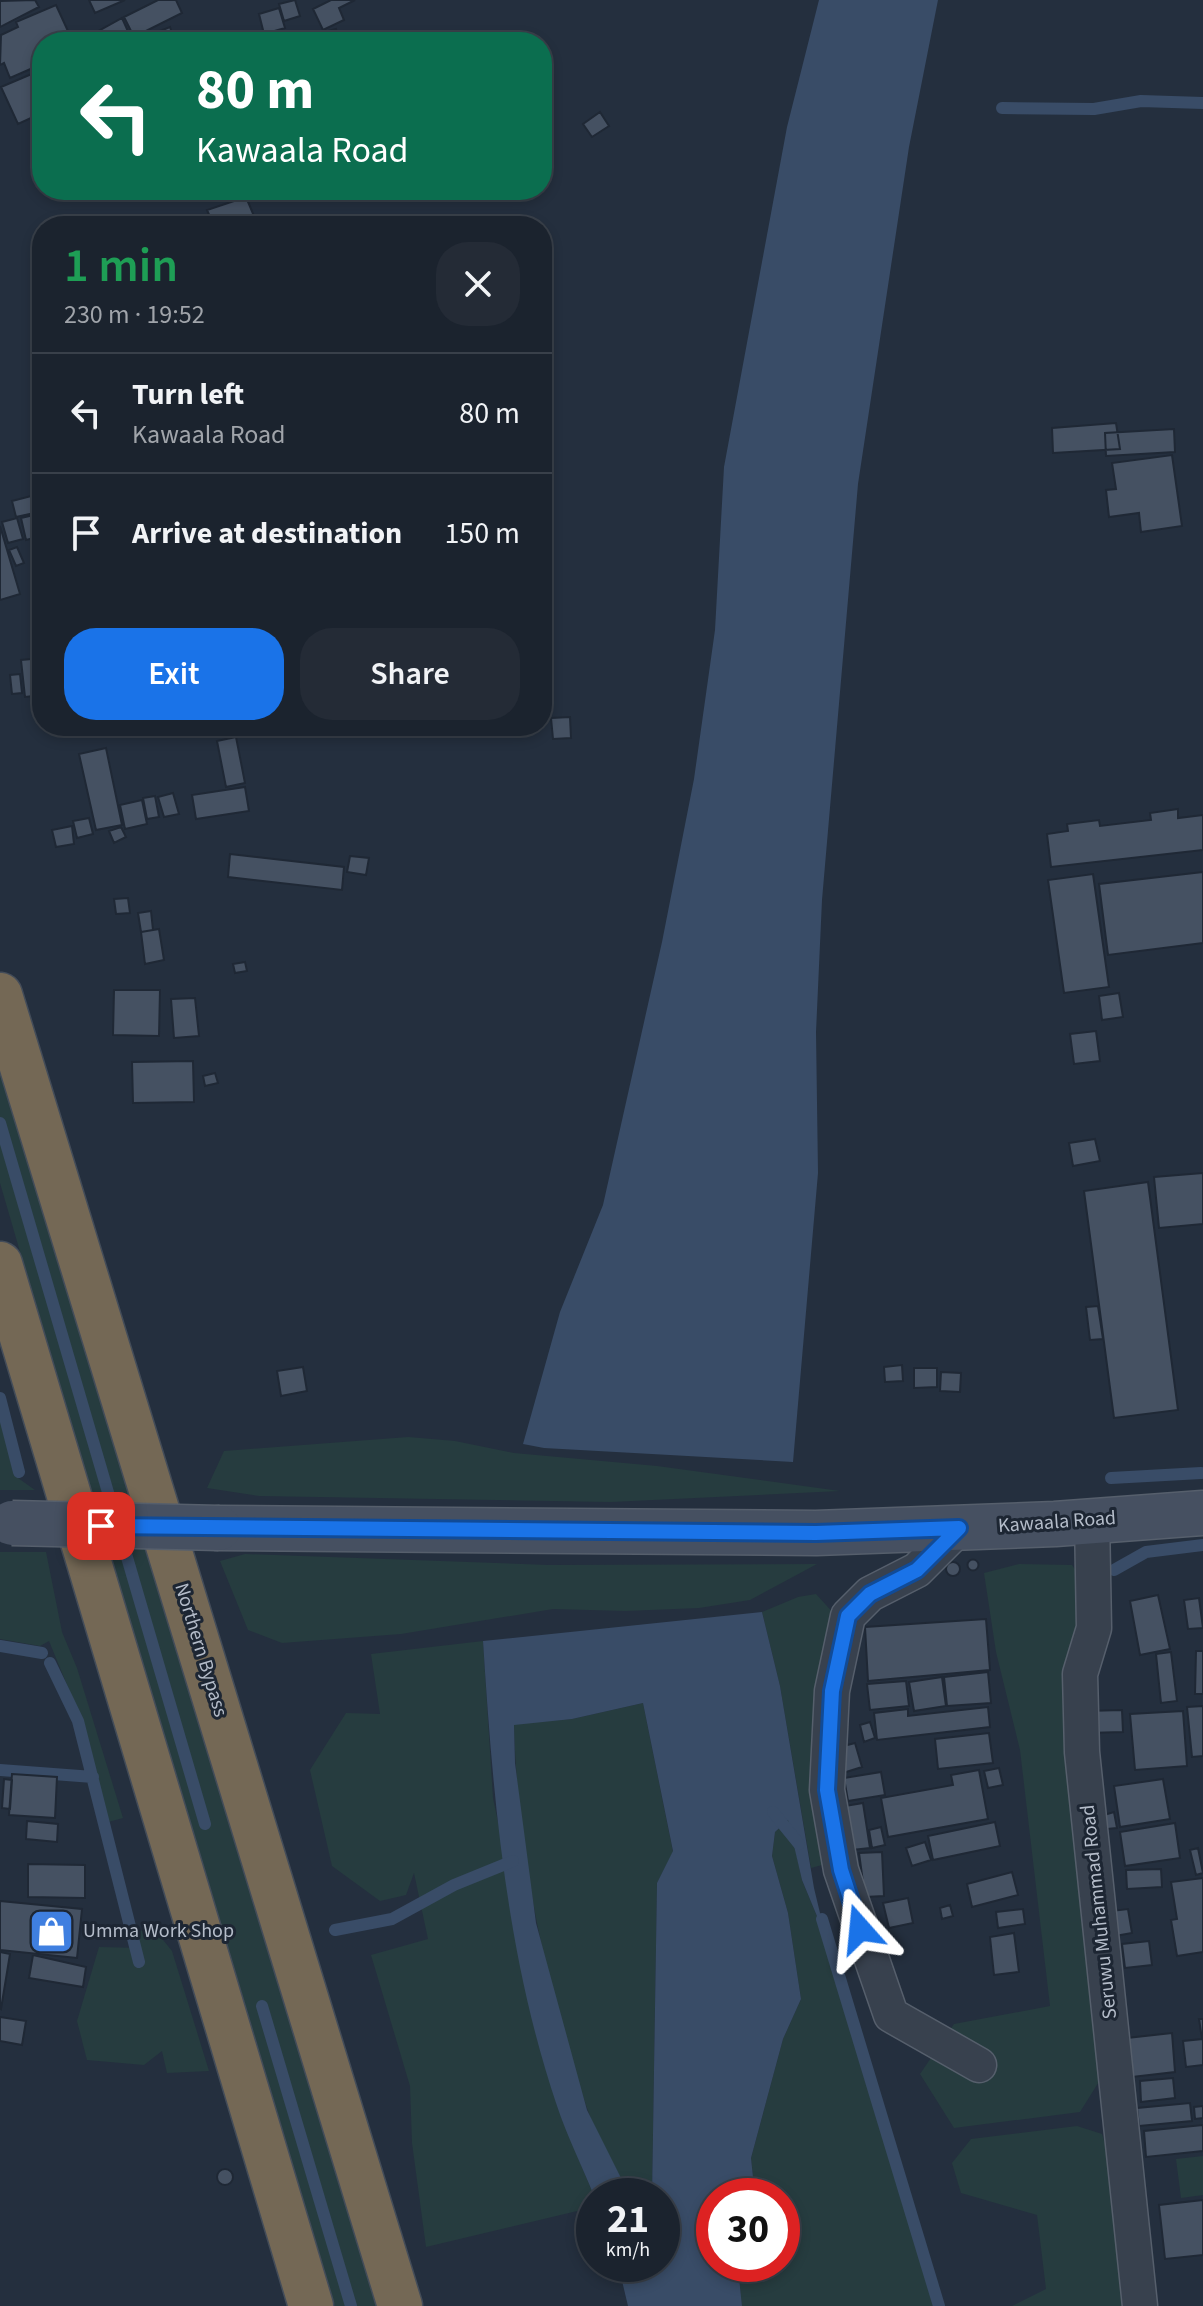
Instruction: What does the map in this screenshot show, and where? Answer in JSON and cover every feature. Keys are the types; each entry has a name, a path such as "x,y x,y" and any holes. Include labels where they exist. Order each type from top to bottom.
{"highway":[{"name":"Northern Bypass","path":"0,995 400,2306"},
{"path":"0,1264 311,2306"}],"street":[{"name":"Kawaala Road","path":"6,1523 816,1533 1203,1513"},
{"name":"Seruwu Muhammad Road","path":"1092,1519 1094,1628 1080,1674 1082,1752 1094,1896 1119,2085 1140,2306"},
{"path":"959,1528 917,1570 870,1594 848,1616 832,1691 827,1790 841,1870 891,2015 979,2065"}],"green space":[{"path":"0,1051 377,2306 335,2306 155,1715 0,1183"},
{"path":"0,1410 18,1478 35,1490 0,1490"},
{"path":"408,1437 455,1441 514,1453 657,1466 840,1491 611,1502 259,1496 207,1488 224,1451"},
{"path":"0,1552 46,1552 62,1632 77,1668 123,1818 108,1822 81,1719 49,1641 40,1646 0,1639"},
{"path":"245,1554 549,1565 817,1564 750,1600 699,1608 626,1611 553,1609 401,1634 282,1643 248,1630 220,1561"},
{"path":"1019,1564 1072,1565 1083,1580 1100,2080 1080,2112 954,2128 920,2074 954,2024 1050,2006 1020,1750 996,1652 984,1573"},
{"path":"816,1594 836,1616 812,1732 817,1797 833,1862 811,1868 780,1686 762,1612 798,1597"},
{"path":"483,1641 493,1798 557,2106 587,2178 576,2178 576,2211 426,2247 412,2143 410,2086 371,1955 428,1939 414,1873 406,1895 380,1901 332,1866 310,1770 346,1713 380,1714 371,1654"},
{"path":"643,1703 673,1852 657,1883 652,2178 621,2178 591,2119 559,2016 536,1919 521,1820 514,1724 572,1719"},
{"path":"789,1819 802,1880 826,1938 939,2306 742,2306 740,2282 800,2282 800,2178 753,2178 751,2158 783,2039 801,1999 788,1913 772,1856 775,1832"},
{"path":"155,1930 172,1951 209,2071 167,2073 162,2051 144,2065 87,2060 77,2021 99,1947 139,1948 136,1931"},
{"path":"1077,2126 1102,2134 1116,2178 1129,2306 1012,2306 1046,2289 1037,2215 961,2193 952,2163 971,2139"},
{"path":"1203,2156 1203,2195 1181,2198 1176,2159"}],"water":[{"path":"819,0 938,0 909,147 858,484 822,900 816,1032 818,1173 793,1462 544,1448 523,1444 560,1312 603,1205 662,942 694,779 715,630 724,467 787,127"},
{"path":"762,1612 780,1686 814,1888 826,1938 802,1880 788,1820 775,1832 772,1856 788,1913 801,1999 783,2039 751,2158 753,2178 696,2178 696,2282 740,2282 742,2306 628,2306 622,2282 680,2282 680,2178 652,2178 657,1883 673,1851 643,1703 572,1719 514,1725 515,1763 536,1923 587,2110 621,2178 586,2178 557,2106 525,1992 497,1817 483,1641"}],"building":[{"path":"35,0 39,7 0,27 0,1"},
{"path":"89,0 125,0 95,13"},
{"path":"158,0 176,0 182,13 144,32 132,32 124,17"},
{"path":"295,0 300,16 284,21 279,4"},
{"path":"331,0 355,0 339,8 344,20 323,30 313,9"},
{"path":"56,5 68,32 32,32 32,68 10,78 4,63 0,65 1,35 18,27 16,22"},
{"path":"279,8 285,28 264,32 259,14"},
{"path":"122,18 128,32 97,32"},
{"path":"32,74 32,118 18,124 1,87"},
{"path":"600,112 609,126 592,137 583,124"},
{"path":"237,200 247,200 254,216 210,216 207,210"},
{"path":"1116,423 1120,449 1053,453 1052,428"},
{"path":"1174,429 1175,452 1106,456 1105,433"},
{"path":"1172,455 1182,526 1141,532 1139,513 1109,517 1106,490 1116,489 1112,463"},
{"path":"32,496 32,514 16,517 12,501"},
{"path":"32,515 32,538 26,540 21,518"},
{"path":"17,518 23,539 8,543 2,522"},
{"path":"0,526 20,594 0,600"},
{"path":"17,547 24,563 16,566 9,550"},
{"path":"32,659 32,696 25,697 21,660"},
{"path":"20,674 22,693 12,694 10,675"},
{"path":"570,717 571,738 553,739 552,718"},
{"path":"236,737 245,783 226,787 217,741"},
{"path":"106,748 122,825 96,830 79,754"},
{"path":"245,787 249,811 196,819 192,795"},
{"path":"173,793 179,814 164,817 158,797"},
{"path":"155,796 159,817 147,819 143,798"},
{"path":"142,800 147,824 125,829 120,805"},
{"path":"1178,809 1178,818 1203,815 1203,850 1051,867 1047,834 1068,831 1067,824 1099,820 1100,826 1151,820 1150,813"},
{"path":"89,818 93,834 77,838 73,821"},
{"path":"72,826 74,844 56,847 52,830"},
{"path":"121,827 126,837 114,843 109,831"},
{"path":"230,854 344,867 342,890 228,877"},
{"path":"350,856 369,858 366,875 347,872"},
{"path":"1203,872 1203,943 1108,955 1099,884"},
{"path":"1093,874 1109,987 1064,993 1048,880"},
{"path":"128,898 130,913 116,914 114,899"},
{"path":"151,911 153,930 141,932 138,913"},
{"path":"159,929 164,960 145,964 141,932"},
{"path":"245,962 247,971 235,973 233,964"},
{"path":"114,990 160,990 159,1036 113,1035"},
{"path":"1119,993 1123,1017 1102,1020 1099,996"},
{"path":"195,998 199,1036 174,1038 171,999"},
{"path":"1096,1031 1100,1061 1074,1064 1070,1034"},
{"path":"193,1061 194,1102 133,1103 132,1062"},
{"path":"215,1073 218,1083 205,1086 203,1076"},
{"path":"1095,1139 1100,1161 1073,1166 1069,1143"},
{"path":"1203,1173 1203,1224 1159,1228 1154,1177"},
{"path":"1148,1182 1178,1410 1114,1418 1084,1191"},
{"path":"1098,1306 1103,1339 1090,1340 1086,1307"},
{"path":"902,1365 903,1381 885,1382 884,1367"},
{"path":"303,1367 307,1391 281,1396 277,1371"},
{"path":"914,1368 937,1368 937,1387 914,1388"},
{"path":"941,1372 961,1373 960,1392 940,1391"},
{"path":"973,1559 979,1565 973,1571 967,1565"},
{"path":"953,1562 960,1569 953,1576 946,1569"},
{"path":"1158,1595 1170,1649 1140,1655 1130,1601"},
{"path":"1199,1598 1203,1628 1188,1629 1184,1600"},
{"path":"986,1619 990,1670 868,1681 865,1627"},
{"path":"1196,1651 1203,1651 1203,1694 1195,1694"},
{"path":"1171,1652 1177,1701 1161,1703 1156,1654"},
{"path":"988,1672 991,1703 947,1706 944,1677"},
{"path":"942,1677 946,1706 914,1711 909,1682"},
{"path":"906,1681 909,1706 870,1710 867,1684"},
{"path":"1203,1706 1203,1756 1192,1757 1187,1707"},
{"path":"988,1707 990,1727 877,1740 874,1713 908,1709 908,1716"},
{"path":"1122,1710 1123,1732 1087,1733 1086,1711"},
{"path":"1183,1711 1187,1766 1135,1770 1130,1714"},
{"path":"870,1722 875,1738 864,1742 860,1725"},
{"path":"989,1733 993,1763 938,1769 935,1739"},
{"path":"855,1743 862,1767 843,1773 836,1748"},
{"path":"999,1768 1003,1785 988,1788 984,1771"},
{"path":"979,1770 988,1819 888,1837 881,1798 953,1785 951,1775"},
{"path":"881,1772 885,1795 848,1801 844,1778"},
{"path":"12,1774 57,1777 55,1818 9,1815"},
{"path":"4,1779 12,1780 10,1809 2,1808"},
{"path":"1163,1779 1170,1819 1120,1827 1114,1786"},
{"path":"863,1803 870,1848 852,1850 845,1806"},
{"path":"1114,1812 1117,1828 1107,1829 1104,1815"},
{"path":"27,1821 58,1824 57,1842 26,1839"},
{"path":"995,1822 1000,1846 933,1860 928,1836"},
{"path":"1175,1823 1180,1858 1125,1866 1120,1832"},
{"path":"881,1827 885,1845 872,1848 869,1830"},
{"path":"925,1842 931,1860 912,1866 906,1848"},
{"path":"1198,1848 1203,1873 1196,1875 1190,1850"},
{"path":"882,1852 884,1896 865,1897 859,1853"},
{"path":"28,1864 85,1865 85,1898 28,1897"},
{"path":"1161,1869 1162,1887 1127,1889 1126,1870"},
{"path":"1012,1872 1018,1895 972,1907 967,1884"},
{"path":"1203,1878 1203,1952 1177,1956 1171,1920 1177,1919 1171,1882"},
{"path":"908,1898 913,1923 889,1928 883,1903"},
{"path":"0,1901 82,1909 77,1958 0,1950"},
{"path":"950,1905 953,1916 942,1919 940,1908"},
{"path":"1023,1909 1025,1924 998,1928 996,1912"},
{"path":"1128,1909 1132,1933 1115,1936 1111,1911"},
{"path":"1014,1933 1019,1972 994,1975 990,1937"},
{"path":"1149,1941 1152,1965 1125,1968 1122,1944"},
{"path":"0,1952 10,1954 1,2009 0,2008"},
{"path":"33,1955 86,1967 83,1987 29,1978"},
{"path":"0,2017 26,2021 22,2045 0,2041"},
{"path":"1199,2019 1203,2019 1203,2065 1186,2067 1183,2041 1202,2039"},
{"path":"1172,2033 1175,2072 1132,2077 1127,2038"},
{"path":"1173,2078 1175,2098 1141,2102 1140,2081"},
{"path":"1190,2103 1192,2121 1139,2126 1137,2108"},
{"path":"1203,2106 1203,2118 1195,2119 1194,2107"},
{"path":"1203,2125 1203,2151 1146,2157 1144,2131"},
{"path":"225,2169 231,2171 231,2183 225,2185 219,2183 217,2177 219,2171"},
{"path":"1203,2200 1203,2255 1165,2259 1159,2205"}],"waterway":[{"path":"1002,108 1094,109 1141,101 1203,103"},
{"path":"0,1123 205,1824"},
{"path":"0,1398 19,1472"},
{"path":"1111,1478 1201,1473"},
{"path":"1114,1570 1146,1552 1203,1545"},
{"path":"0,1646 42,1653"},
{"path":"50,1663 78,1721 139,1962"},
{"path":"0,1770 93,1777"},
{"path":"773,1812 799,1844"},
{"path":"335,1930 392,1919 454,1885 513,1861"},
{"path":"822,1919 939,2306"},
{"path":"262,2006 351,2306"}],"place":[{"name":"Umma Work Shop","path":"52,1931"}],"route":[{"path":"101,1526 816,1533 959,1528 917,1570 870,1594 848,1616 832,1691 827,1790 841,1870 860,1929"}]}
